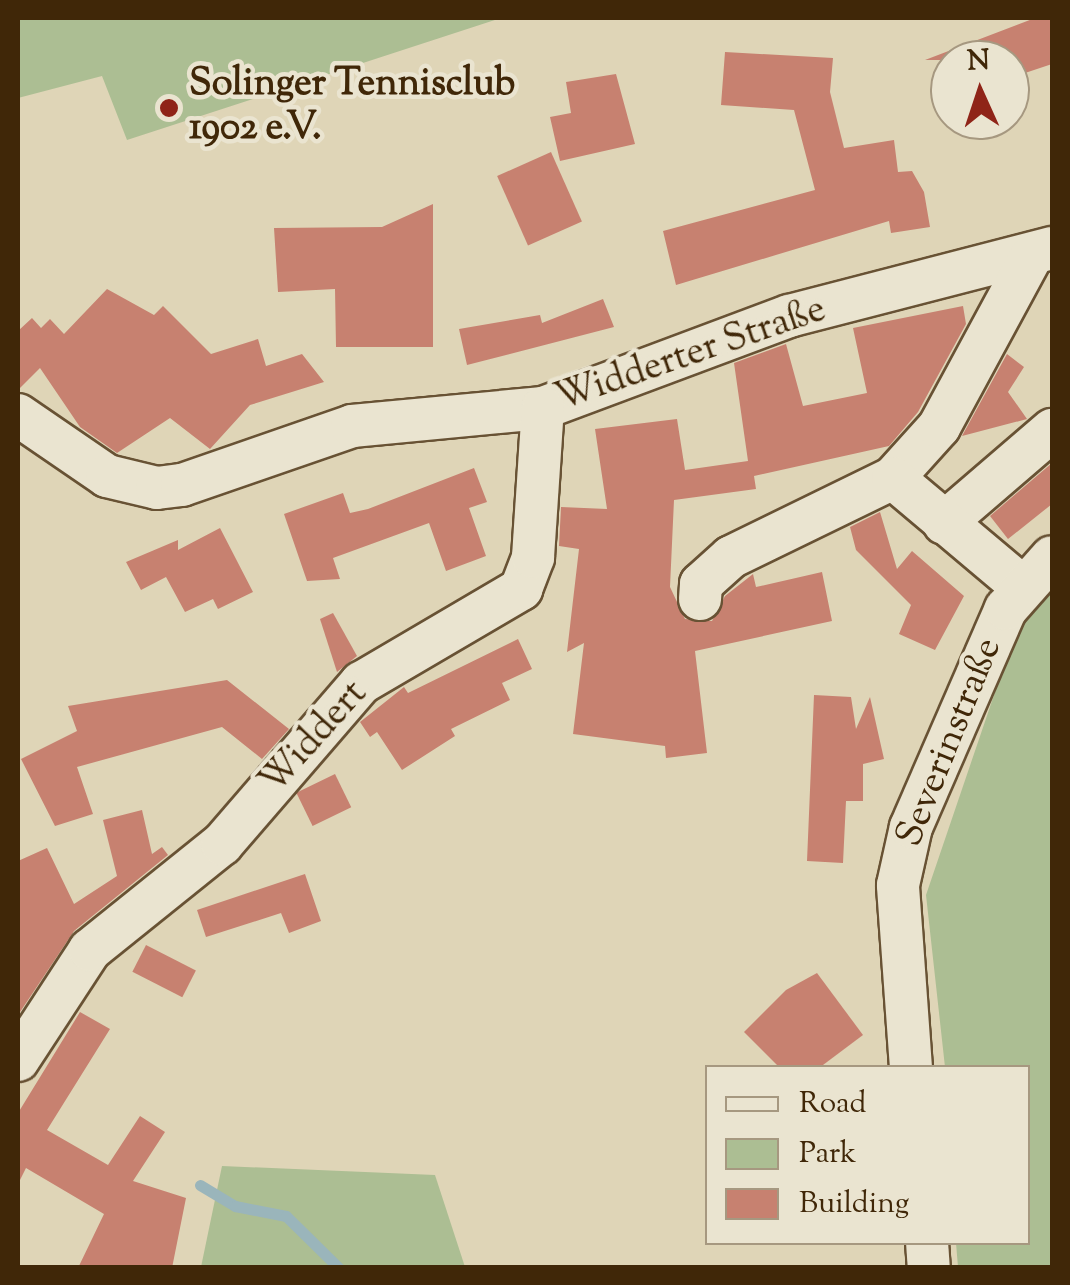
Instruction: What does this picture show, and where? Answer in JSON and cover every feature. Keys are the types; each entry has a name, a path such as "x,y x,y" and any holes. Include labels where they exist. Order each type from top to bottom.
{"street":[{"name":"Widderter Straße","path":"18,415 106,476 157,488 352,426 543,408 789,316 1042,252"},
{"name":"Widderter Straße","path":"700,600 701,584 731,557 893,478 939,427 1042,252"},
{"name":"Widdert","path":"18,1060 90,950 222,844 360,683 521,588 533,557 543,408"},
{"path":"944,523 1052,430"},
{"path":"893,478 1020,585"},
{"name":"Severinstraße","path":"911,1065 898,885 911,828 1020,585 1052,557"}],"green space":[{"name":"Solinger Tennisclub 1902 e.V.","path":"18,18 501,18 127,140 102,76 18,98"},
{"path":"1052,582 1052,1267 958,1267 956,1245 1030,1245 1030,1065 945,1065 926,895 1027,598"},
{"path":"222,1166 435,1175 465,1267 201,1267"}],"building":[{"path":"1035,18 1052,18 1052,64 1030,71 1030,40 977,40"},
{"path":"725,52 833,58 830,92 844,148 894,140 898,172 912,171 924,192 930,227 891,233 889,221 676,285 663,231 815,190 794,110 721,105"},
{"path":"616,74 635,144 560,161 550,117 571,113 566,82"},
{"path":"551,152 582,221 528,245 497,176"},
{"path":"433,204 433,347 336,347 335,289 278,292 274,228 382,227"},
{"path":"107,289 154,315 163,306 211,354 258,339 266,366 302,354 324,382 250,405 210,449 170,418 117,453 80,427 40,368 18,390 18,331 32,318 41,328 50,319 64,334"},
{"path":"603,299 614,327 467,365 459,329 540,315 542,323"},
{"path":"963,306 966,324 918,412 889,446 754,476 756,489 674,500 670,587 685,619 712,621 725,596 753,574 756,587 822,572 832,621 695,651 707,753 666,758 665,746 573,734 584,643 567,652 579,549 559,546 561,507 607,509 595,429 677,419 685,470 748,461 734,363 786,344 803,406 867,393 853,328"},
{"path":"1007,354 1024,367 1008,392 1027,419 962,436"},
{"path":"1052,463 1052,504 1008,539 990,516"},
{"path":"474,468 487,502 469,508 486,556 446,571 429,523 333,558 340,579 307,581 284,514 343,493 350,513 368,509"},
{"path":"880,512 897,569 912,551 964,596 935,650 899,634 911,605 856,550 850,527"},
{"path":"220,528 253,592 218,609 213,599 185,612 166,577 141,590 126,562 178,540 178,550"},
{"path":"333,613 357,656 337,672 320,619"},
{"path":"518,639 532,669 502,683 510,700 451,729 455,736 402,770 377,732 370,737 360,722 404,687 408,693"},
{"path":"227,680 289,729 262,759 222,727 77,767 93,814 55,826 21,759 77,731 68,706"},
{"path":"814,695 851,697 856,729 870,697 884,759 863,764 863,801 846,801 843,863 807,861"},
{"path":"335,774 351,807 313,826 296,793"},
{"path":"142,810 152,854 162,847 168,855 74,931 18,1015 18,861 47,848 74,904 117,876 103,820"},
{"path":"305,874 321,921 289,933 281,913 206,937 197,910"},
{"path":"146,945 196,970 182,997 132,972"},
{"path":"817,973 863,1035 823,1065 777,1065 744,1032 786,990"},
{"path":"80,1012 110,1029 47,1130 108,1165 140,1116 165,1132 133,1181 186,1198 172,1268 78,1268 104,1214 26,1168 18,1184 18,1113"}],"waterway":[{"path":"200,1185 235,1206 286,1216 339,1268"}],"place":[{"name":"Solinger Tennisclub 1902 e.V.","path":"169,108"}]}
